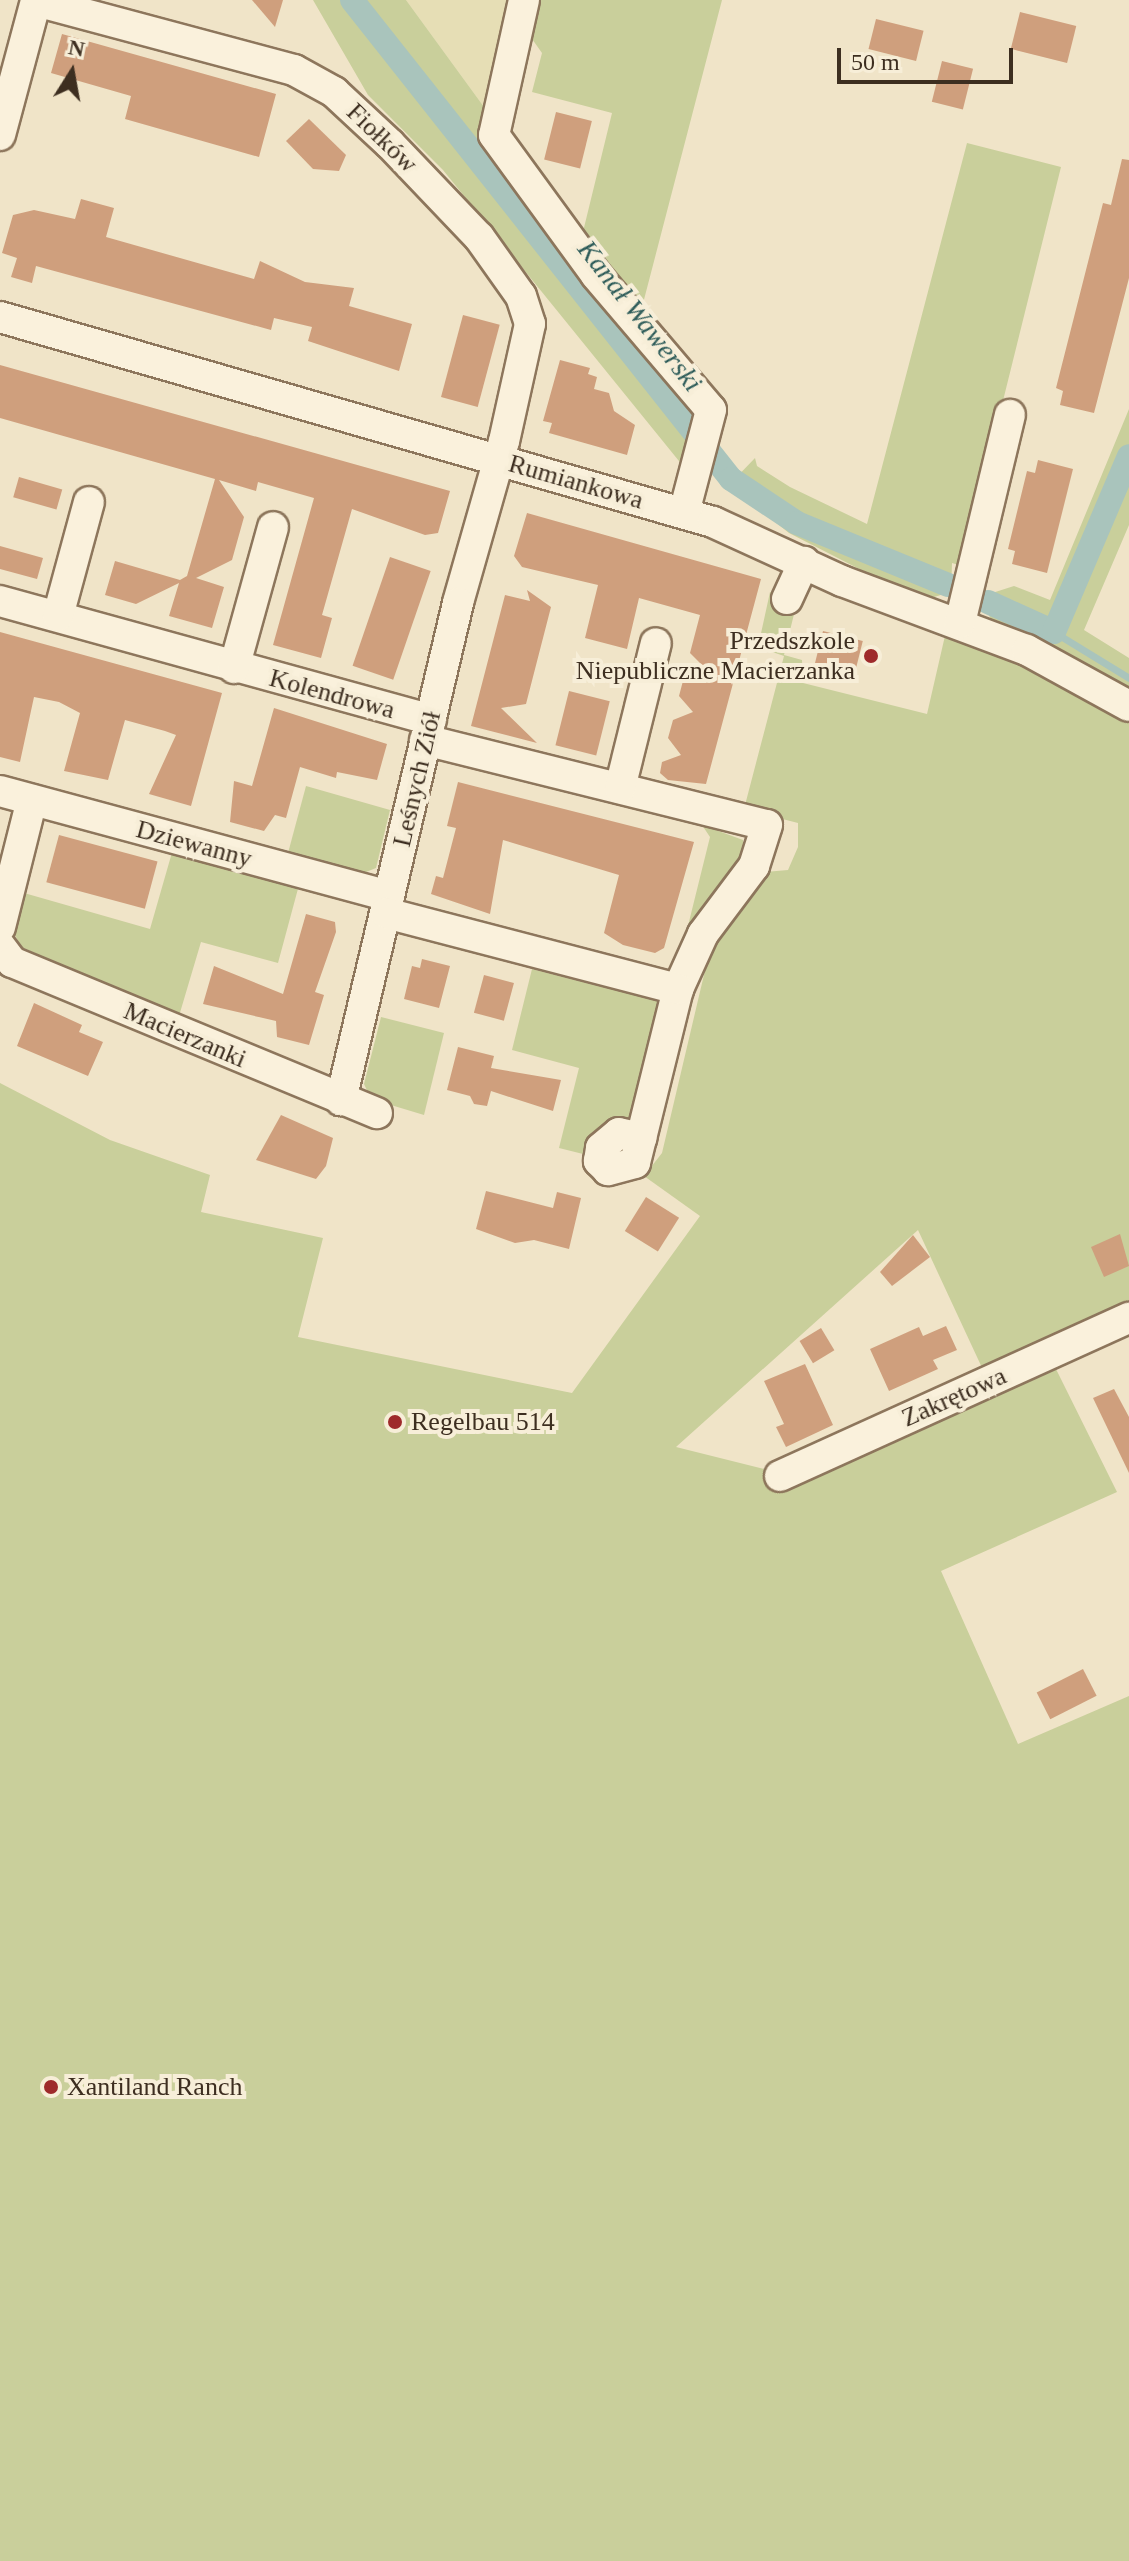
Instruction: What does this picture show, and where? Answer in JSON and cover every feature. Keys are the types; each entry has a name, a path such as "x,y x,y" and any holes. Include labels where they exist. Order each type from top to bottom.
{"street":[{"name":"Fiołków","path":"0,135 36,0 294,70 334,92 390,144 479,237 521,296 530,324 499,459"},
{"path":"524,0 494,135 596,275 711,410 684,513"},
{"name":"Rumiankowa","path":"0,317 684,513 759,539 804,562 1027,650 1129,706"},
{"path":"960,623 1010,415"},
{"name":"Leśnych Ziół","path":"341,1100 428,730 499,459"},
{"path":"58,616 89,502"},
{"name":"Kolendrowa","path":"234,668 273,527"},
{"path":"787,599 804,562"},
{"name":"Kolendrowa","path":"0,601 234,668 620,788 767,825 754,866 703,934 678,989"},
{"path":"620,788 656,643"},
{"name":"Dziewanny","path":"0,791 678,989"},
{"path":"0,927 32,800"},
{"name":"Macierzanki","path":"0,946 12,962 377,1113"},
{"path":"608,1170 635,1163 678,989"},
{"name":"Zakrętowa","path":"780,1476 1129,1318"}],"shaded area":[{"path":"406,0 512,0 484,107"}],"green space":[{"path":"313,0 406,0 484,107 491,145 694,413 683,466 443,170 368,95"},
{"path":"533,0 722,0 640,315 580,244 612,113 532,92 542,53 525,29"},
{"path":"967,143 1061,167 962,566 952,563 951,592 934,597 869,574 789,533 729,485 755,458 757,466 790,487 867,524"},
{"path":"1129,409 1129,525 1084,630 1129,658 1129,693 1055,648 992,622 986,608 989,594 1014,586 1050,600"},
{"path":"770,592 796,606 784,655 802,660 803,683 927,714 947,627 1044,670 1129,720 1129,1304 984,1372 918,1230 676,1447 800,1478 1053,1363 1117,1492 941,1571 1018,1744 1129,1696 1129,2561 0,2561 0,1083 110,1140 210,1175 201,1212 323,1238 298,1337 572,1393 700,1216 644,1176 662,1153 711,945 765,872 788,870 798,847 798,823 744,809 784,656 758,647"},
{"path":"306,786 390,810 376,868 361,874 288,853"},
{"path":"702,825 743,840 747,860 682,950 710,837"},
{"path":"173,849 299,885 278,963 201,942 179,1016 21,947 14,933 24,893 150,929"},
{"path":"532,969 657,1001 667,1013 634,1139 611,1161 559,1148 579,1068 512,1050"},
{"path":"381,1017 444,1033 424,1115 371,1099 364,1084"}],"building":[{"path":"252,0 283,0 275,27"},
{"path":"1020,12 1076,26 1067,63 1011,49"},
{"path":"876,19 924,31 916,61 869,49"},
{"path":"62,34 276,94 259,157 125,119 131,96 51,73"},
{"path":"942,61 973,69 963,109 932,102"},
{"path":"556,112 592,121 580,168 544,160"},
{"path":"309,119 346,155 339,171 313,169 286,141"},
{"path":"1122,159 1129,160 1129,278 1094,413 1060,405 1063,391 1056,388 1103,203 1111,205"},
{"path":"81,199 114,208 106,237 254,279 260,261 305,282 354,288 349,306 412,324 399,371 308,341 312,327 274,318 271,330 36,266 32,283 11,277 17,258 2,253 13,215 34,210 75,219"},
{"path":"463,315 500,325 478,407 441,397"},
{"path":"560,360 590,368 588,374 597,377 594,389 609,393 614,411 635,425 627,455 549,433 552,423 543,421"},
{"path":"0,365 450,491 438,533 425,535 352,509 322,615 332,618 321,658 273,645 314,498 258,482 256,491 219,480 244,517 232,560 196,578 224,587 212,628 169,616 179,583 136,604 105,595 115,561 180,580 187,576 215,479 0,418"},
{"path":"1038,460 1073,469 1047,573 1012,564 1015,551 1008,549 1027,471 1035,473"},
{"path":"19,477 62,489 56,510 13,497"},
{"path":"527,513 761,579 706,784 668,780 660,773 662,762 681,755 668,738 673,720 693,712 679,696 684,677 706,669 690,653 700,615 639,598 627,649 585,638 598,585 522,567 514,556"},
{"path":"0,546 43,558 37,579 0,569"},
{"path":"390,557 431,571 393,680 353,666"},
{"path":"527,590 551,607 526,704 501,708 537,743 471,726 505,595 530,601"},
{"path":"823,631 863,641 853,682 813,672"},
{"path":"0,632 222,693 191,806 149,794 176,735 165,731 125,720 108,780 64,771 80,713 59,702 34,697 20,762 0,757"},
{"path":"569,691 610,701 596,755 555,745"},
{"path":"274,708 387,744 377,780 337,772 336,778 300,767 286,818 275,815 264,831 230,822 234,781 252,786"},
{"path":"458,782 694,842 664,948 655,953 623,945 604,933 619,875 503,840 490,914 431,894 436,876 443,878 456,828 447,826"},
{"path":"59,835 158,861 145,909 46,882"},
{"path":"306,914 335,922 336,932 315,992 324,995 309,1045 277,1037 276,1021 203,1004 214,966 283,994"},
{"path":"422,959 450,966 439,1008 404,999 412,966 420,968"},
{"path":"484,975 514,983 504,1021 474,1013"},
{"path":"34,1003 82,1025 79,1032 103,1042 88,1076 17,1046"},
{"path":"458,1047 494,1056 491,1068 561,1080 553,1111 491,1091 487,1106 474,1104 470,1096 447,1090"},
{"path":"281,1115 333,1138 326,1166 316,1179 256,1160"},
{"path":"486,1191 553,1208 557,1192 581,1198 569,1249 534,1240 515,1243 476,1229"},
{"path":"646,1197 679,1218 658,1252 625,1231"},
{"path":"1120,1234 1129,1266 1104,1277 1091,1247"},
{"path":"913,1235 930,1257 892,1286 880,1272"},
{"path":"946,1326 957,1350 933,1360 938,1369 889,1391 870,1349 919,1327 923,1336"},
{"path":"821,1328 834,1350 813,1363 800,1341"},
{"path":"805,1364 833,1425 786,1447 776,1427 784,1424 764,1381"},
{"path":"1114,1389 1129,1417 1129,1473 1093,1398"},
{"path":"1083,1669 1097,1696 1050,1719 1037,1693"}],"waterway":[{"name":"Kanał Wawerski","path":"352,0 731,479 797,523 948,585"},
{"name":"Kanał Wawerski","path":"988,602 1054,632 1129,456"},
{"path":"1054,632 1129,678"}],"place":[{"name":"Przedszkole Niepubliczne Macierzanka","path":"871,656"},
{"name":"Regelbau 514","path":"395,1422"},
{"name":"Xantiland Ranch","path":"51,2087"}]}
